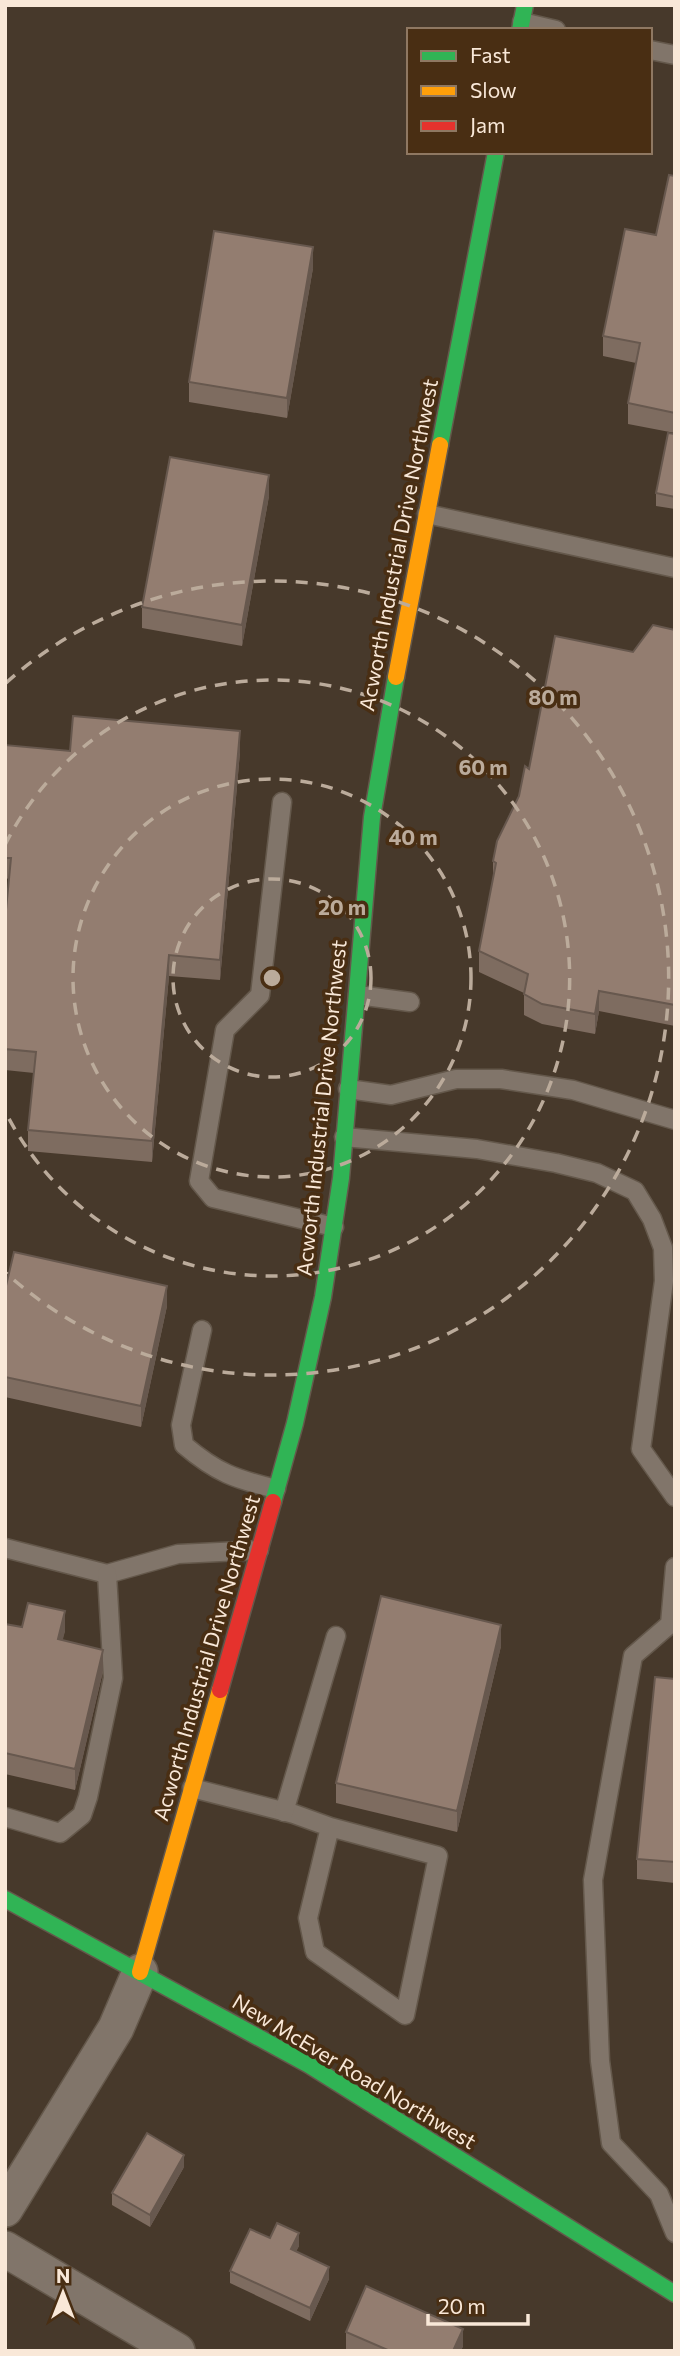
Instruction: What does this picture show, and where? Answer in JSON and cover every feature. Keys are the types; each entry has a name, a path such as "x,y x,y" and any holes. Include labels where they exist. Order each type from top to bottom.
{"street":[{"name":"Acworth Industrial Drive Northwest","path":"140,1972 295,1423 323,1297 344,1137 372,817 379,766 496,154"},
{"name":"New McEver Road Northwest","path":"5,1899 309,2065 675,2294"},
{"path":"5,2209 116,2028 140,1972"},
{"path":"5,2249 177,2351"}],"lane":[{"path":"522,19 550,28"},
{"path":"652,50 675,55"},
{"path":"427,514 675,568"},
{"path":"282,802 260,995 225,1030 199,1181 213,1198 334,1227"},
{"path":"358,995 410,1002"},
{"path":"348,1089 391,1095 456,1079 500,1079 572,1090 675,1120"},
{"path":"344,1137 477,1149 556,1163 597,1173 635,1191 652,1219 663,1248 664,1280 641,1449 675,1497"},
{"path":"202,1329 181,1425 184,1445 202,1461 235,1479 276,1489"},
{"path":"5,1548 107,1574 178,1554 259,1550"},
{"path":"675,1567 670,1624 634,1656 593,1880 600,2061 611,2143 659,2194 675,2232"},
{"path":"5,1817 60,1833 82,1815 113,1678 107,1574"},
{"path":"284,1812 336,1636"},
{"path":"192,1788 438,1856 405,2015 315,1952 309,1918 330,1827"}],"building":[{"path":"669,175 675,176 675,413 628,403 640,343 603,336 625,229 656,235"},
{"path":"214,231 313,247 287,398 189,382"},
{"path":"668,433 675,434 675,497 656,493"},
{"path":"170,457 269,475 242,625 142,607"},
{"path":"653,625 675,630 675,1005 599,991 595,1014 542,1004 524,994 528,974 479,951 496,863 493,861 497,841 519,796 525,766 529,769 555,636 633,652"},
{"path":"73,716 240,731 220,960 169,955 152,1141 28,1130 36,1052 5,1049 5,920 11,858 5,858 5,745 70,751"},
{"path":"14,1252 167,1286 141,1406 5,1377 5,1290"},
{"path":"381,1596 501,1625 457,1811 336,1783"},
{"path":"28,1603 65,1611 58,1639 103,1650 75,1769 5,1753 5,1624 22,1627"},
{"path":"655,1677 675,1679 675,1862 637,1859"},
{"path":"147,2133 184,2155 150,2215 112,2193"},
{"path":"277,2223 299,2233 291,2249 329,2267 310,2308 230,2271 250,2229 270,2238"},
{"path":"366,2286 463,2329 453,2351 390,2351 346,2332"}],"traffic: fast":[{"path":"520,28 525,5"},
{"path":"440,445 496,154"},
{"path":"273,1502 295,1423 323,1297 341,1178 372,817 396,677"},
{"path":"5,1899 309,2065 675,2294"}],"traffic: slow":[{"path":"396,677 440,445"},
{"path":"140,1972 220,1690"}],"traffic: jam":[{"path":"220,1690 273,1502"}]}
